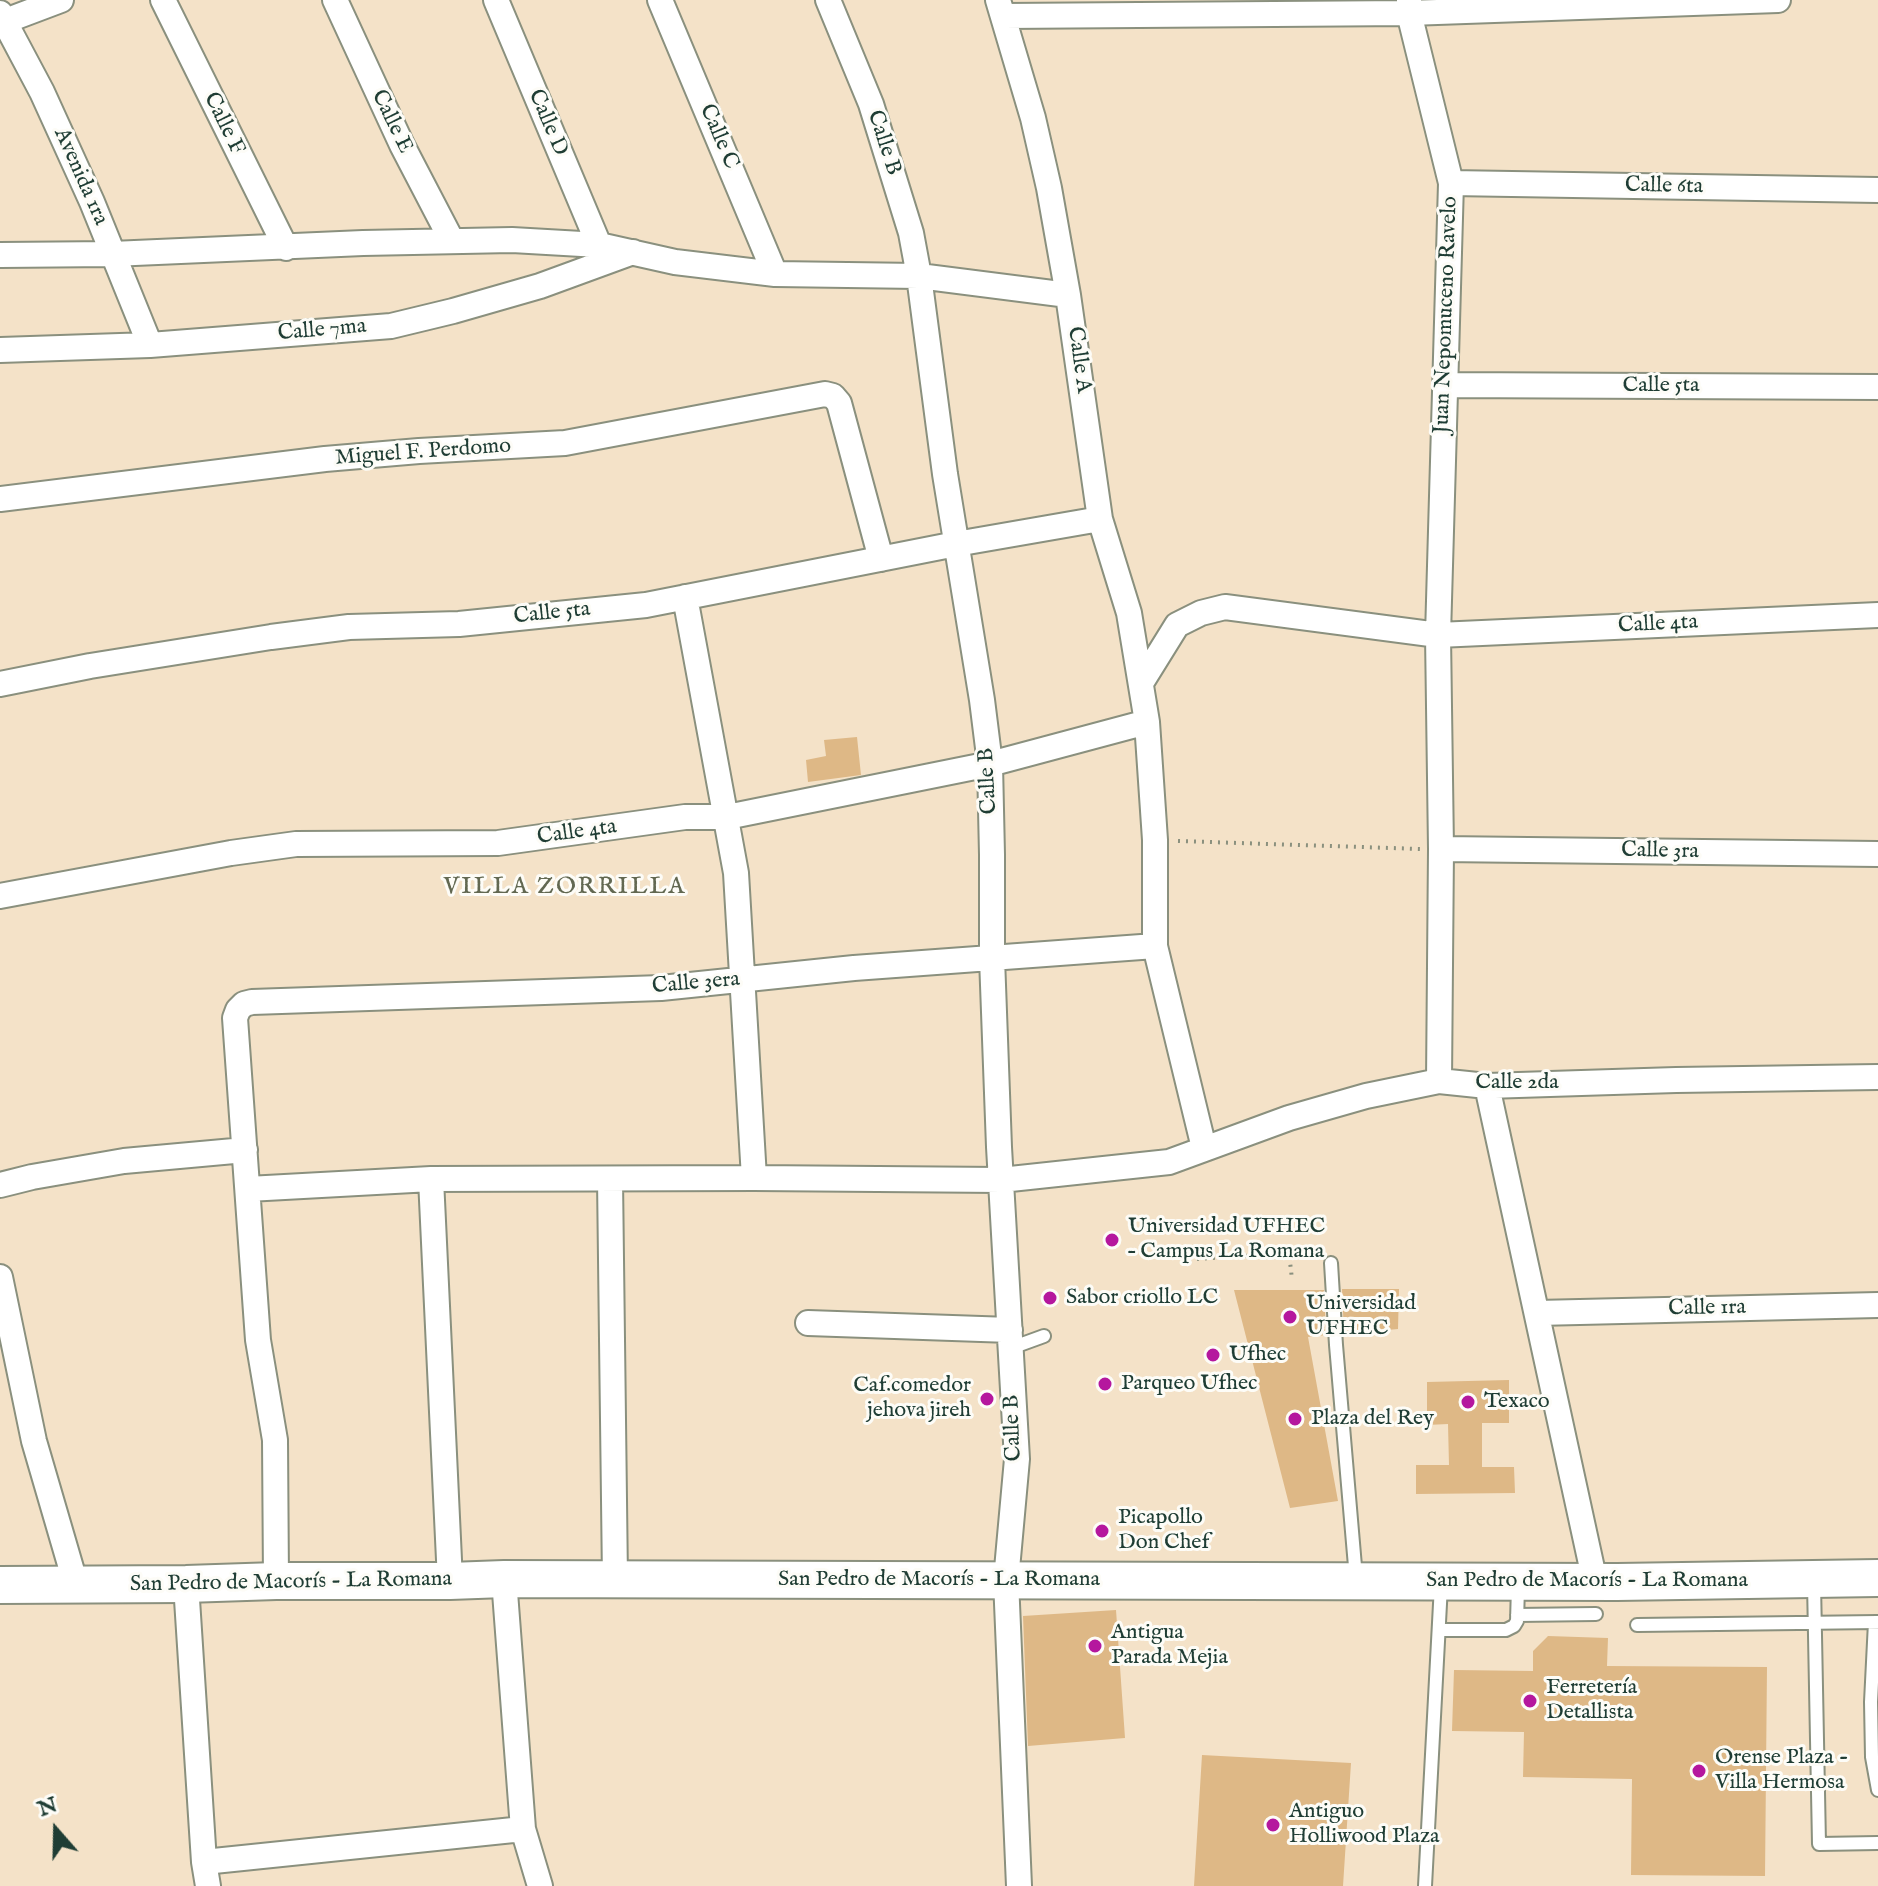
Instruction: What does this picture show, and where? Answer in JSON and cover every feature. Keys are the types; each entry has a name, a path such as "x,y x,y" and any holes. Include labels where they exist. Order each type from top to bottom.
{"main road":[{"name":"San Pedro de Macorís - La Romana","path":"0,1585 504,1579 1441,1582 1517,1599 1596,1598 1814,1579 1878,1578"}],"street":[{"path":"1,19 61,0"},
{"name":"Calle F","path":"163,0 286,248"},
{"name":"Calle E","path":"335,0 402,145 452,241"},
{"name":"Calle D","path":"496,0 599,245"},
{"name":"Calle C","path":"660,0 775,274"},
{"name":"Calle B","path":"828,0 876,119 911,233 990,764 992,958 1017,1459 1006,1580 1019,1886"},
{"path":"1001,8 1409,7 1778,0"},
{"name":"Juan Nepomuceno Ravelo","path":"1409,7 1451,183 1438,635 1441,849 1439,1081"},
{"name":"Calle A","path":"1001,8 1033,118 1049,188 1068,295 1100,519 1129,613 1147,722 1155,840 1155,946 1204,1148"},
{"name":"Avenida 1ra","path":"1,19 42,92 92,202 150,345"},
{"name":"Calle 6ta","path":"1451,183 1878,190"},
{"path":"0,255 512,240 599,245 675,262 775,274 919,276 1068,295"},
{"name":"Calle 7ma","path":"0,350 150,345 391,326 540,286 633,252"},
{"name":"Calle 5ta","path":"1445,385 1878,387"},
{"name":"Miguel F. Perdomo","path":"0,499 340,458 565,443 825,394 833,396 839,403 881,559"},
{"name":"Calle 5ta","path":"0,684 90,666 349,627 459,624 646,605 1100,519"},
{"path":"685,597 736,873 754,1178"},
{"name":"Calle 4ta","path":"1141,683 1177,625 1201,613 1225,607 1438,635 1878,615"},
{"name":"Calle 4ta","path":"0,896 296,844 498,843 685,817 727,817 990,764 1147,722"},
{"name":"Calle 3ra","path":"1441,849 1878,854"},
{"name":"Calle 3era","path":"245,1150 235,1018 244,1004 252,1002 661,988 854,968 1155,946"},
{"name":"Calle 2da","path":"248,1189 431,1179 1001,1180 1169,1162 1289,1118 1366,1096 1439,1081 1487,1086 1878,1077"},
{"path":"1487,1086 1596,1598"},
{"path":"0,1185 124,1161 245,1150 258,1340 275,1440 276,1581"},
{"path":"431,1179 450,1581"},
{"path":"610,1179 615,1580"},
{"path":"0,1277 34,1441 76,1585"},
{"name":"Calle 1ra","path":"1537,1313 1878,1305"},
{"path":"808,1323 1011,1339"},
{"path":"504,1579 523,1829 540,1886"},
{"path":"186,1584 206,1874 523,1829"}],"lane":[{"path":"1331,1263 1357,1582"},
{"path":"1011,1339 1044,1336"},
{"path":"1814,1579 1819,1844 1878,1843"},
{"path":"1425,1886 1441,1582"},
{"path":"1439,1630 1506,1630 1517,1621 1517,1599"},
{"path":"1637,1625 1876,1622 1871,1702 1872,1757 1878,1790"}],"path":[{"path":"1155,840 1441,849"},
{"path":"1181,1260 1289,1253 1292,1279"}],"building":[{"path":"857,737 861,775 808,782 806,760 826,756 824,740"},
{"path":"1342,1289 1399,1289 1398,1329 1344,1334"},
{"name":"Plaza del Rey","path":"1234,1290 1324,1290 1326,1335 1308,1337 1338,1501 1290,1508"},
{"path":"1509,1380 1509,1423 1482,1423 1482,1467 1514,1467 1515,1493 1416,1494 1416,1465 1449,1465 1448,1424 1427,1425 1427,1382"},
{"path":"1116,1610 1125,1738 1028,1746 1023,1616"},
{"name":"Orense Plaza - Villa Hermosa","path":"1548,1636 1608,1638 1607,1666 1767,1667 1765,1876 1631,1875 1632,1779 1523,1777 1524,1732 1452,1731 1454,1670 1533,1671 1533,1651"},
{"name":"Antiguo Holliwood Plaza","path":"1202,1755 1351,1763 1343,1886 1194,1886"}],"place":[{"name":"Universidad UFHEC – Campus La Romana","path":"1112,1240"},
{"name":"Sabor criollo LC","path":"1050,1298"},
{"name":"Universidad UFHEC","path":"1290,1317"},
{"name":"Ufhec","path":"1213,1355"},
{"name":"Parqueo Ufhec","path":"1105,1384"},
{"name":"Caf.comedor jehova jireh","path":"987,1399"},
{"name":"Texaco","path":"1468,1402"},
{"name":"Plaza del Rey","path":"1295,1419"},
{"name":"Picapollo Don Chef","path":"1102,1531"},
{"name":"Antigua Parada Mejia","path":"1095,1646"},
{"name":"Ferretería Detallista","path":"1530,1701"},
{"name":"Orense Plaza - Villa Hermosa","path":"1699,1771"},
{"name":"Antiguo Holliwood Plaza","path":"1273,1825"}],"district":[{"name":"VILLA ZORRILLA","path":"565,888"}]}
